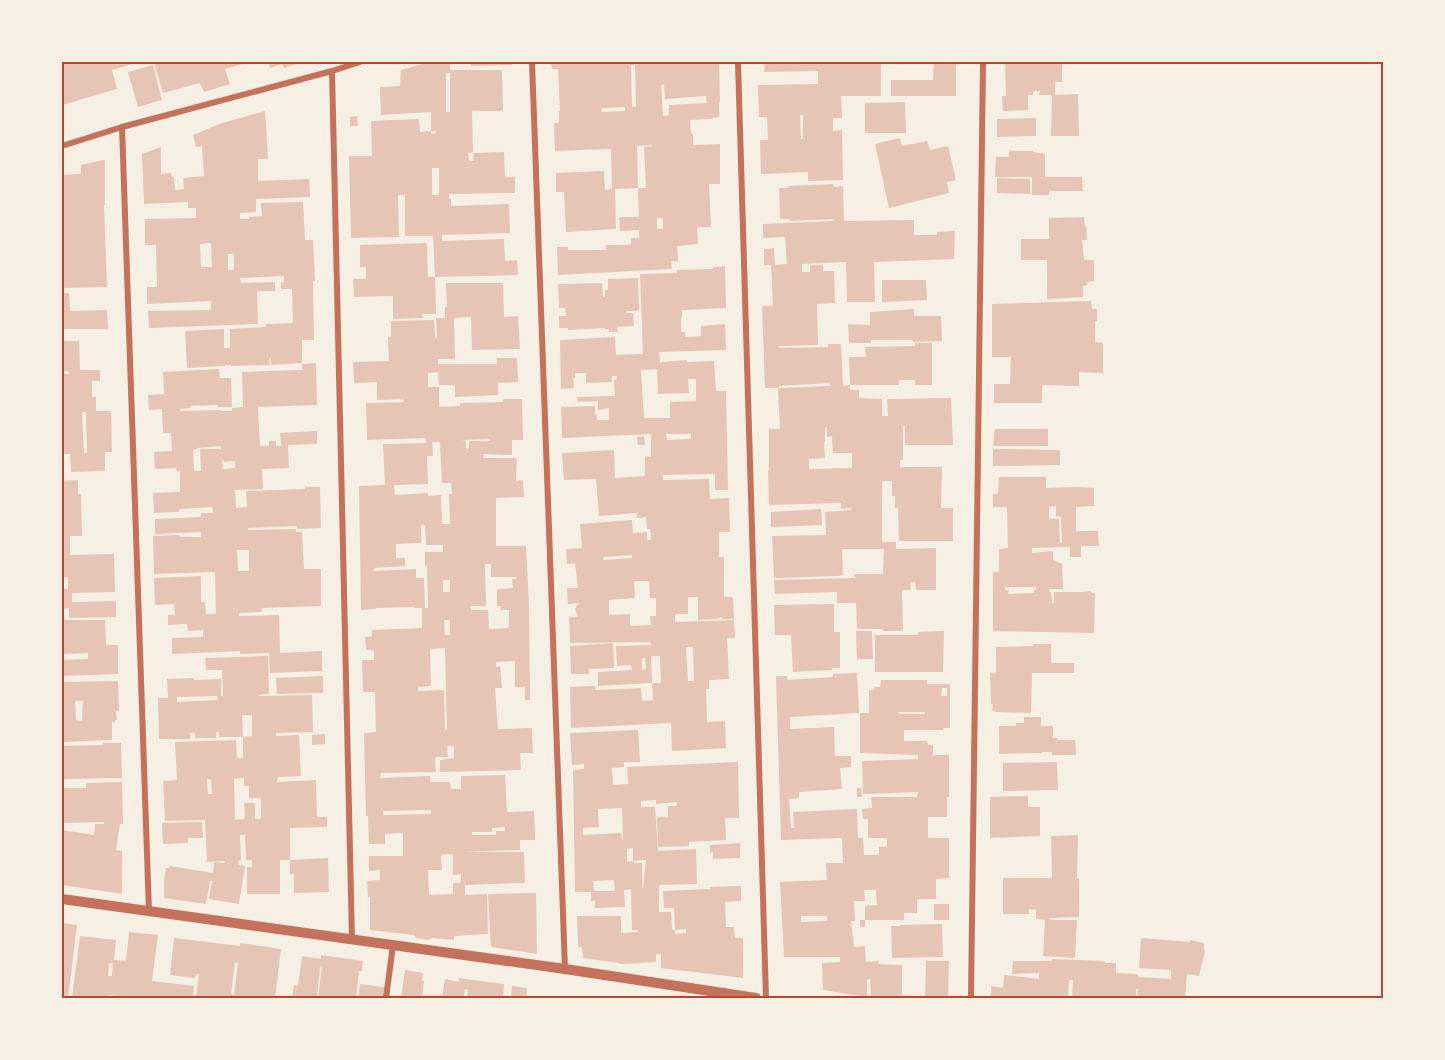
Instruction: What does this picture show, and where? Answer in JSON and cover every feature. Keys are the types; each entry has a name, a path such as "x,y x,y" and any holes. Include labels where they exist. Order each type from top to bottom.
{"street":[{"path":"62,146 122,127 360,62"},
{"path":"532,62 565,969"},
{"path":"738,62 766,999"},
{"path":"970,999 983,62"},
{"path":"332,71 352,939"},
{"path":"122,127 149,912"},
{"path":"62,899 565,969 756,999"},
{"path":"386,999 393,945"}],"building":[{"path":"62,62 139,62 112,70 117,89 62,105"},
{"path":"154,62 250,62 225,69 230,84 204,92 200,83 163,93"},
{"path":"268,62 303,62 284,68 282,64 270,68"},
{"path":"430,62 431,64 450,62 450,70 502,70 503,111 472,111 473,152 468,153 469,161 474,161 473,153 504,152 505,177 515,177 515,193 449,194 449,199 451,199 451,206 509,204 510,233 442,235 442,241 504,239 505,261 517,260 518,275 435,277 433,236 405,236 405,195 398,195 399,237 351,238 349,156 372,156 371,121 419,119 420,132 431,131 431,112 381,115 380,87 400,86 401,70","holes":["446,73 450,73 450,112 446,112","432,168 439,168 439,195 432,195"]},
{"path":"471,62 512,62 512,65 471,66"},
{"path":"551,62 719,62 719,117 690,120 693,145 720,144 720,184 709,184 711,227 697,227 698,244 677,246 678,261 671,261 672,269 558,275 557,247 568,247 568,250 606,250 606,245 631,245 631,238 639,238 639,230 620,231 619,217 639,217 638,188 615,189 616,229 566,232 564,192 556,192 556,173 604,171 605,190 612,189 611,149 555,151 554,123 559,123 560,111 558,69 552,69","holes":["631,65 635,65 636,107 632,107","664,84 665,99 706,96 707,103 669,105 669,115 663,116 661,85","625,107 625,111 602,112 601,108","652,145 644,147 646,188 638,188 637,146","657,218 663,218 663,229 657,229"]},
{"path":"765,62 881,62 881,96 841,96 842,118 833,118 833,131 842,130 843,180 808,181 808,172 761,174 760,140 768,140 767,117 759,117 758,85 818,84 818,71 764,72","holes":["800,115 803,115 803,139 801,139"]},
{"path":"934,62 956,62 956,96 891,96 891,80 933,80"},
{"path":"1005,62 1062,62 1062,82 1055,82 1055,95 1078,94 1079,136 1051,136 1052,95 1039,95 1040,91 1033,91 1033,95 1028,95 1028,110 1003,111 1002,96 1006,96"},
{"path":"153,65 162,100 138,107 128,72"},
{"path":"905,102 906,133 865,133 865,103"},
{"path":"265,111 268,159 258,159 258,181 309,179 310,197 256,199 256,212 240,213 240,219 249,219 249,217 262,216 261,203 303,202 305,240 313,240 315,281 313,281 314,340 302,340 302,363 271,365 271,358 269,358 270,365 187,368 185,331 224,329 224,348 230,348 230,329 293,323 292,289 281,289 284,276 240,278 241,283 275,282 275,291 257,291 258,324 149,328 148,311 211,310 211,301 147,304 147,287 157,287 156,245 145,245 145,219 196,218 196,208 188,208 188,202 144,204 142,154 161,147 161,174 171,173 171,177 174,177 175,190 184,189 183,178 204,176 202,146 196,147 193,135 222,123","holes":["211,243 212,267 201,267 200,244","228,254 234,254 234,270 228,270"]},
{"path":"357,116 358,126 350,126 350,117"},
{"path":"1036,118 1036,136 997,137 997,119"},
{"path":"900,138 902,146 927,141 930,150 948,146 956,180 947,182 949,193 889,208 875,144"},
{"path":"1009,151 1033,151 1045,154 1045,177 1082,177 1083,191 1049,191 1049,195 1032,195 1032,177 995,177 996,157 1009,157"},
{"path":"105,160 107,287 62,288 62,175 81,174 81,165"},
{"path":"997,178 1030,179 1030,194 997,193"},
{"path":"833,184 834,187 843,186 844,221 914,220 914,235 937,235 937,232 955,231 954,259 874,262 875,302 847,302 846,262 802,264 802,272 810,272 810,265 823,265 823,271 834,271 835,303 817,304 818,345 779,346 779,348 828,347 828,344 841,344 843,386 850,385 850,390 859,390 859,398 882,399 882,416 888,416 887,399 951,398 953,445 905,445 905,426 903,425 903,460 900,460 900,467 942,467 941,508 953,508 953,541 899,541 898,508 895,508 895,496 892,496 892,481 882,481 882,542 896,542 896,549 936,548 936,590 916,590 915,582 910,582 911,590 902,590 903,631 857,629 856,603 837,603 837,592 775,594 774,580 855,578 854,574 883,574 884,549 842,549 843,575 774,578 772,536 826,535 825,512 851,510 851,508 841,509 841,503 769,505 769,429 780,429 778,388 765,388 762,306 773,306 771,265 764,265 764,249 774,248 775,265 787,264 785,237 763,238 763,224 834,221 834,219 790,221 790,219 780,219 779,188","holes":["830,383 830,386 779,388 779,386","825,427 827,427 827,437 832,436 833,453 852,453 852,468 809,469 809,459 825,458 824,442"]},
{"path":"1084,217 1087,240 1082,240 1084,260 1094,260 1094,281 1087,282 1087,285 1083,286 1083,297 1047,299 1047,260 1021,260 1021,239 1049,239 1049,218"},
{"path":"427,243 428,277 435,277 436,314 422,314 423,318 393,319 393,296 354,297 353,279 366,279 366,267 360,267 360,245"},
{"path":"725,266 726,308 682,310 681,332 685,332 685,337 701,336 701,326 725,324 726,350 659,352 660,363 687,360 687,362 714,361 716,391 726,391 728,490 715,490 715,474 663,475 663,480 709,479 710,499 729,498 730,532 719,532 719,557 724,557 724,597 733,597 734,619 722,619 722,617 698,620 698,597 688,597 688,614 675,614 675,622 734,620 735,638 727,638 729,679 709,680 709,689 706,689 707,722 725,721 726,748 672,751 671,723 571,728 570,687 595,686 595,690 641,688 642,701 653,700 652,683 598,686 598,672 632,670 631,665 617,666 616,646 651,645 651,642 570,643 569,617 578,617 575,609 579,603 568,604 567,588 578,588 575,563 567,564 566,549 582,548 580,524 632,520 633,533 647,532 647,540 651,540 646,517 637,518 637,513 599,516 596,479 564,480 562,453 614,450 615,478 645,476 645,456 651,457 651,434 562,438 561,407 595,406 597,420 609,420 609,408 598,410 598,401 578,402 577,397 615,396 614,380 617,376 612,376 612,382 586,383 586,373 575,373 574,388 561,389 560,340 615,337 616,355 643,354 640,274 677,273 677,270 713,269 713,267","holes":["657,369 658,394 689,393 688,379 696,379 696,401 670,402 670,418 644,418 641,370","666,434 691,434 691,439 667,440","632,555 632,558 603,560 603,557","634,581 649,581 650,598 656,598 656,616 650,616 651,625 630,626 630,614 609,615 609,600 635,598","686,647 693,647 694,681 688,681","651,656 660,656 661,683 652,683","642,658 645,658 646,669 642,670"]},
{"path":"638,278 639,311 626,311 626,313 633,313 634,326 617,327 618,332 609,332 609,329 605,328 568,330 568,328 559,328 559,316 566,316 565,308 559,308 558,284 602,283 603,297 605,297 605,290 608,290 608,279"},
{"path":"882,280 926,280 927,300 882,302"},
{"path":"446,283 503,283 504,317 518,316 520,349 472,350 471,317 454,318 455,359 438,359 438,364 497,364 497,358 517,358 518,382 498,383 498,395 455,397 455,385 439,385 438,372 428,373 428,387 439,387 439,407 460,406 460,403 522,399 523,440 512,440 512,455 483,454 483,458 517,458 516,481 523,480 524,497 496,498 496,546 526,546 530,700 525,700 525,687 515,687 515,661 496,662 496,667 500,666 502,688 495,688 498,729 532,728 533,753 520,753 521,770 440,772 440,760 454,758 454,746 447,746 448,757 435,757 436,772 381,773 380,778 430,776 430,782 450,782 451,789 461,789 461,776 505,775 507,812 534,811 535,840 520,840 520,850 463,852 524,852 525,883 465,885 465,895 487,894 488,934 454,936 454,940 433,938 429,940 416,938 414,935 370,930 370,897 368,897 367,881 380,880 380,870 369,871 369,856 403,856 403,833 385,834 385,844 369,844 364,733 376,732 375,692 363,692 362,660 374,660 374,650 366,650 365,637 372,636 372,630 422,628 422,608 361,610 359,486 385,485 383,444 426,443 426,438 367,440 366,403 404,402 403,399 377,400 377,382 354,383 353,362 389,361 388,337 391,337 391,321 434,320 435,338 437,338 436,318 445,318 445,307 447,307","holes":["490,439 490,441 469,441 469,449 466,449 466,441 462,440","432,442 440,442 442,483 451,483 450,524 442,524 441,495 428,496 428,493 395,495 394,485 428,484 427,456 433,456","421,525 425,525 426,545 443,545 443,552 425,552 428,608 425,608 424,578 416,578 416,569 374,571 374,568 405,566 405,558 396,558 396,544 421,543","485,564 491,564 491,577 517,577 512,579 513,588 497,589 497,606 501,606 501,610 509,610 509,628 489,629 488,610 471,610 470,606 486,606","443,580 450,580 450,592 443,592","444,620 450,620 450,635 445,635","445,648 447,730 445,730 444,690 418,691 418,687 431,686 430,649","431,810 431,814 383,815 383,811","505,827 505,831 496,831 496,835 472,835 472,832 492,832 492,828","453,854 453,875 461,874 461,883 453,883 453,894 429,895 428,870 442,870 441,855"]},
{"path":"62,293 69,293 70,311 107,310 108,329 62,329"},
{"path":"1091,301 1092,309 1097,309 1095,342 1103,343 1103,373 1079,372 1079,386 1042,385 1042,403 994,403 994,384 1010,384 1011,357 992,357 992,304"},
{"path":"914,309 914,316 941,316 942,341 871,340 871,343 849,343 848,324 870,325 870,312"},
{"path":"62,341 79,341 80,370 100,370 100,381 92,381 92,397 96,397 96,411 111,411 112,452 105,452 105,471 71,472 70,454 62,454 62,374 69,374 69,371 62,371","holes":["82,412 86,412 87,453 84,453"]},
{"path":"915,343 932,343 932,385 915,385 915,380 899,380 899,385 850,385 849,357 866,357 865,347 915,346"},
{"path":"316,363 317,405 258,407 260,446 269,446 269,441 276,441 276,446 281,446 280,433 317,431 317,444 288,445 289,468 262,469 263,489 235,490 236,508 247,507 246,491 320,487 321,528 297,529 297,526 248,528 248,530 296,529 296,532 302,532 304,569 321,569 321,606 262,608 262,612 239,613 239,616 279,615 280,653 322,651 322,671 270,673 269,653 240,654 240,651 172,654 172,638 203,637 203,630 188,631 187,624 168,625 168,615 175,615 174,604 155,605 154,578 201,576 201,602 205,602 206,614 216,614 215,572 154,574 153,536 201,537 201,532 155,534 155,519 201,517 201,513 213,513 212,507 154,513 153,493 180,492 180,471 177,472 176,468 155,469 154,452 172,451 171,433 163,433 162,409 149,410 148,395 164,394 163,372 219,369 220,378 231,378 232,407 190,406 191,408 180,409 180,411 232,411 232,408 243,407 242,372 302,370 302,364","holes":["221,446 221,449 200,449 201,471 194,471 193,450 197,448","222,460 224,462 235,461 235,468 223,469","237,550 249,550 249,571 238,571"]},
{"path":"995,429 1048,429 1048,446 993,446"},
{"path":"644,436 645,445 638,445 637,437"},
{"path":"993,449 1060,450 1060,465 993,466"},
{"path":"999,477 1046,477 1046,488 1094,488 1094,506 1076,507 1076,531 1098,531 1099,546 1081,546 1081,557 1070,557 1070,547 1032,548 1032,553 1053,551 1053,560 1062,564 1063,589 1050,589 1052,603 1054,603 1054,592 1091,591 1095,593 1094,633 993,631 993,572 999,572 999,549 1008,548 1007,507 993,507 993,494 998,494","holes":["1056,506 1056,516 1061,517 1062,543 1060,543 1059,519 1049,519 1049,507","1005,587 1036,587 1036,590 1034,593 1008,594 1009,590 1005,590"]},
{"path":"78,480 78,494 81,494 82,536 70,536 70,555 114,554 115,592 72,593 72,602 116,601 116,617 69,618 69,608 62,609 62,589 68,589 68,577 62,577 62,481"},
{"path":"821,509 822,525 771,527 771,512"},
{"path":"834,604 834,632 840,632 840,668 793,672 791,635 775,635 774,605"},
{"path":"62,620 105,620 106,645 118,645 118,674 62,676 62,660 88,659 88,653 62,654"},
{"path":"856,631 872,631 873,659 857,659"},
{"path":"944,631 943,672 875,672 875,635 918,635 918,632"},
{"path":"613,643 614,668 589,669 589,674 571,674 570,646"},
{"path":"1033,644 1051,644 1051,663 1074,663 1074,673 1032,673 1031,713 992,711 990,673 996,673 996,647 1033,646"},
{"path":"268,656 269,694 258,696 312,695 313,732 276,733 276,736 299,735 301,776 278,777 277,782 316,780 317,817 327,817 327,827 290,828 290,860 280,860 280,894 247,894 247,867 252,867 252,860 246,860 245,835 240,835 241,860 238,865 245,866 239,904 209,899 212,881 210,881 206,904 164,898 166,868 169,866 213,873 214,862 225,863 225,861 207,862 205,820 165,821 163,781 177,780 175,742 236,740 237,758 243,758 243,737 219,737 219,732 216,732 216,738 195,738 195,733 190,733 190,739 159,739 158,698 168,698 167,679 221,679 221,696 223,696 222,670 206,670 205,658","holes":["217,696 218,700 177,702 177,697","242,715 252,715 252,736 243,737","244,778 244,786 249,786 249,798 261,798 261,819 255,819 255,803 244,803 245,819 235,820 234,779","207,779 211,780 212,794 208,794"]},
{"path":"857,673 859,713 790,717 790,729 834,727 835,756 851,756 851,767 840,768 842,789 799,792 799,798 789,799 791,828 794,828 793,812 857,809 858,838 863,838 864,855 879,855 879,847 887,847 887,838 868,838 868,819 863,819 862,809 872,808 871,797 917,797 918,792 863,794 862,761 918,759 918,755 860,753 860,713 869,713 869,690 880,687 881,680 927,680 927,684 950,684 950,728 904,730 904,741 927,741 928,745 933,745 933,755 949,755 947,817 928,817 928,838 949,838 949,878 936,879 936,899 917,899 917,913 904,913 904,920 865,920 865,906 877,905 876,890 864,890 865,901 854,901 855,921 851,921 854,947 865,946 866,962 879,961 878,964 902,965 902,998 871,998 870,979 867,980 867,997 823,990 822,963 840,962 840,957 784,957 780,882 827,880 826,863 843,863 842,838 781,840 776,676 787,676 787,680 833,677 833,674","holes":["942,688 947,688 947,696 941,696","898,712 925,712 925,714 899,714","801,916 827,916 827,921 801,922"]},
{"path":"323,676 323,693 277,694 276,678"},
{"path":"118,681 119,711 116,711 117,720 112,722 112,740 62,742 62,682","holes":["75,701 83,701 82,721 76,720"]},
{"path":"1024,717 1041,717 1041,726 1053,726 1053,738 1057,740 1075,740 1076,755 1052,755 1052,752 999,754 999,726 1016,726 1016,723 1024,723"},
{"path":"638,730 640,762 624,762 624,767 612,768 613,785 628,784 627,767 738,762 739,818 725,818 726,840 689,842 689,846 658,847 657,817 668,817 668,806 677,806 677,802 656,804 656,800 641,801 641,807 655,807 658,851 696,849 697,884 659,885 659,912 671,912 672,930 675,930 674,908 664,908 663,891 741,886 741,901 725,902 726,927 734,927 735,938 743,938 743,978 661,968 661,954 656,954 656,962 619,964 583,958 582,947 578,947 577,916 621,916 621,933 638,932 638,930 632,930 631,889 624,890 625,907 595,908 595,901 591,901 591,892 575,892 573,770 584,769 584,764 572,765 570,733","holes":["622,808 623,840 621,833 583,835 583,828 599,827 598,809","633,848 633,861 627,862 627,849","646,860 643,888 642,888 642,863 633,861","614,880 615,891 594,891 593,881","686,929 686,933 675,934 675,930"]},
{"path":"325,734 325,744 312,745 312,735"},
{"path":"103,743 121,743 122,778 62,779 62,746 103,745"},
{"path":"1057,762 1058,790 1003,791 1003,763"},
{"path":"122,782 123,824 120,824 116,850 122,851 122,894 62,885 62,830 94,835 95,824 104,824 104,822 62,823 62,788 86,788 86,783"},
{"path":"857,788 861,788 862,797 857,797"},
{"path":"1028,796 1028,807 1040,807 1040,836 990,838 990,797"},
{"path":"202,822 203,838 188,838 188,843 163,844 162,823"},
{"path":"1078,835 1079,917 1050,918 1050,920 1077,920 1075,958 1043,956 1045,920 1036,919 1036,910 1029,909 1029,914 1003,914 1003,878 1052,878 1051,836"},
{"path":"740,843 740,858 713,859 713,852 710,853 710,845"},
{"path":"328,858 329,892 294,893 294,874 290,874 290,860"},
{"path":"536,893 537,954 491,947 488,894"},
{"path":"934,904 949,904 949,920 934,920"},
{"path":"860,920 865,920 865,927 860,927"},
{"path":"62,923 77,925 68,998 62,998"},
{"path":"942,924 943,957 892,958 891,926"},
{"path":"129,932 158,935 152,981 194,986 193,998 139,998 110,995 109,998 72,998 80,936 116,940 114,960 126,961","holes":["109,963 113,963 112,976 108,976"]},
{"path":"174,938 281,949 275,998 196,998 199,974 196,974 195,978 170,975","holes":["235,962 238,963 234,995 231,994"]},
{"path":"1141,938 1190,942 1190,940 1204,943 1205,951 1199,976 1187,974 1185,998 1137,998 1138,989 1136,989 1136,998 1072,998 1073,980 1069,980 1068,998 991,998 991,986 1003,988 1004,975 1039,979 1039,973 1012,974 1013,961 1052,961 1052,959 1105,961 1105,963 1116,963 1116,973 1171,979 1171,970 1139,968"},
{"path":"321,955 363,961 362,971 359,971 356,998 318,998 322,966 320,966 317,998 292,998 294,985 298,986 302,956 321,959"},
{"path":"926,961 949,961 948,998 925,998"},
{"path":"405,970 423,973 422,998 401,998"},
{"path":"459,978 504,984 503,998 467,998 468,990 465,989 464,996 459,996 459,998 442,998 445,979 459,982"},
{"path":"360,984 390,988 388,998 358,998"},
{"path":"512,986 527,988 526,998 511,998"}]}
